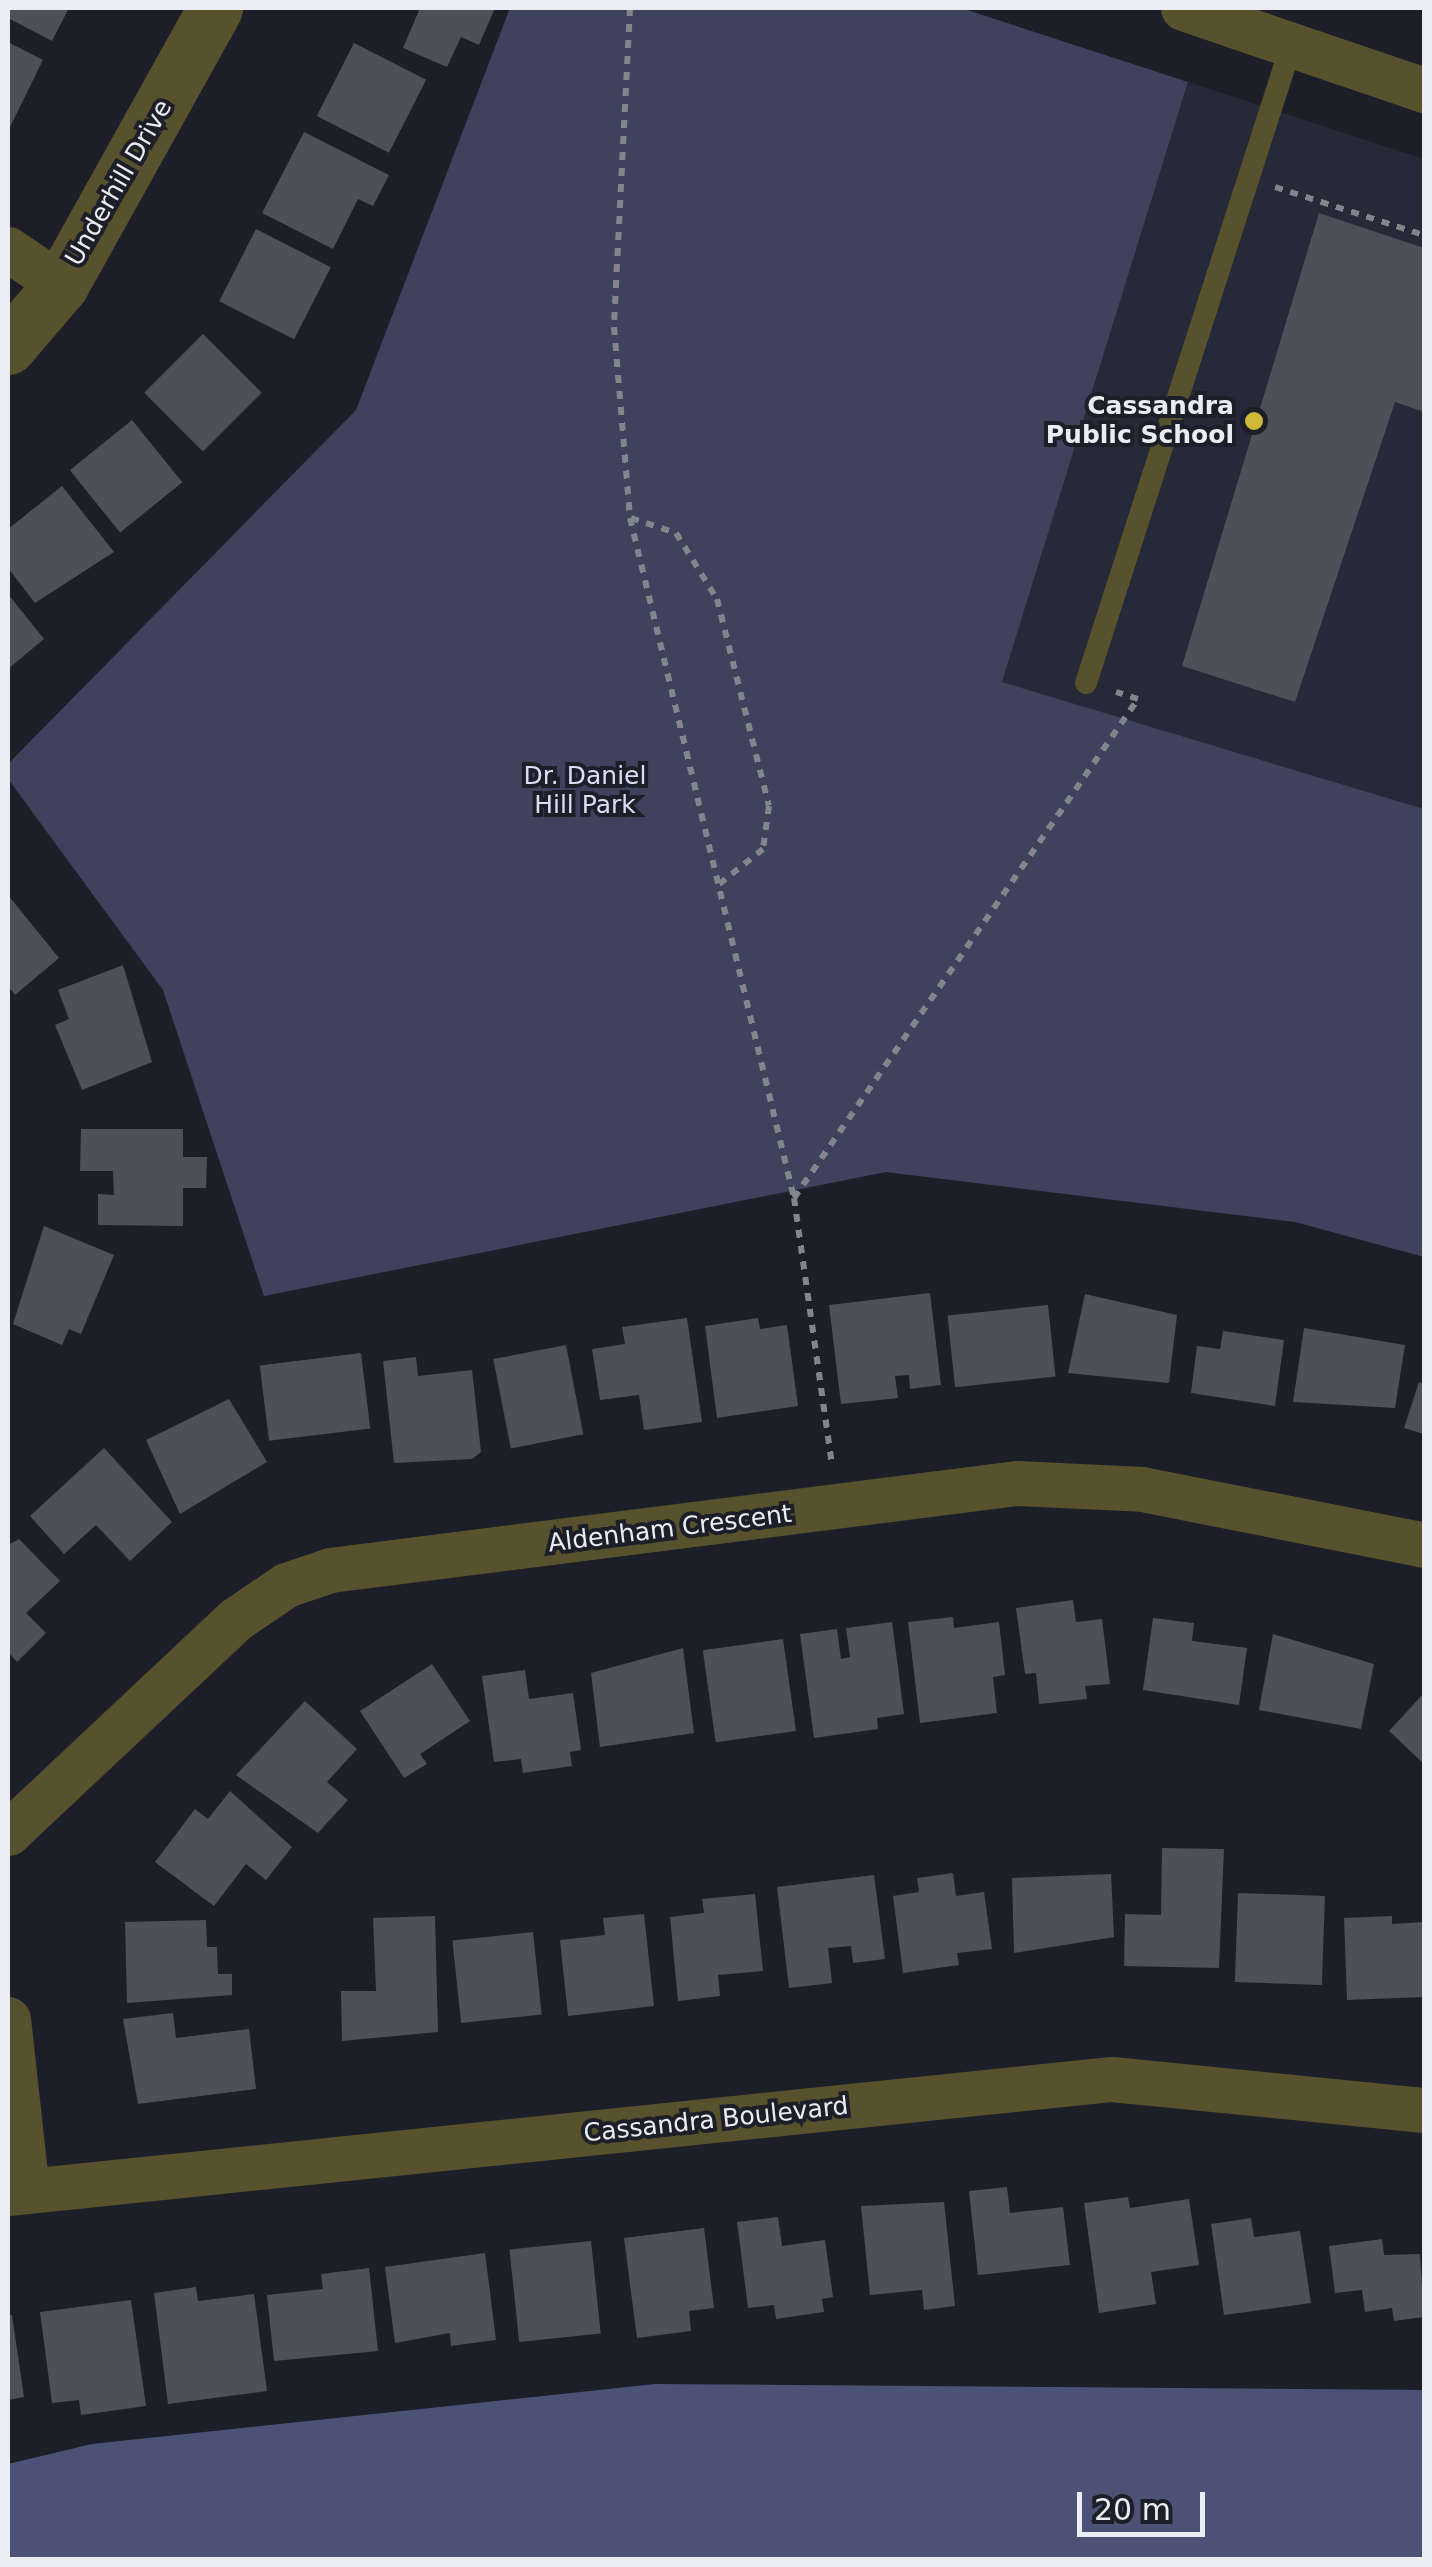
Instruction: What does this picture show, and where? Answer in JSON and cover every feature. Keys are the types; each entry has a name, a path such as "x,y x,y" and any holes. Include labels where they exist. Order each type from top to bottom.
{"street":[{"name":"Underhill Drive","path":"8,347 60,285 215,8"},
{"path":"1184,8 1424,90"},
{"path":"8,249 60,285"},
{"name":"Aldenham Crescent","path":"8,1833 236,1619 286,1585 330,1570 1017,1484 1098,1484 1424,1545"},
{"path":"8,2018 17,2191"},
{"name":"Cassandra Boulevard","path":"17,2191 1112,2080 1424,2110"}],"lane":[{"path":"1086,683 1292,42"}],"path":[{"path":"630,8 614,327 630,518 794,1198 840,1506"},
{"path":"1250,179 1424,235"},
{"path":"630,518 676,533 717,599 769,806 763,849 718,885"},
{"path":"794,1198 1138,699 1086,683"},
{"path":"980,2560 1158,2560"}],"shaded area":[{"name":"Cassandra Public School","path":"1188,82 1424,159 1424,809 1002,682"},
{"path":"655,2384 1424,2390 1424,2559 8,2559 8,2464 92,2444"}],"green space":[{"name":"Dr. Daniel Hill Park","path":"510,8 961,8 1188,82 1002,682 1424,809 1424,1257 1295,1222 886,1172 264,1296 163,990 8,779 8,764 356,410"}],"building":[{"path":"8,8 69,8 52,41 8,18"},
{"path":"420,8 495,8 479,45 461,37 447,67 403,48"},
{"path":"8,42 43,60 8,131"},
{"path":"354,43 426,80 389,153 317,116"},
{"path":"304,132 389,175 373,206 358,199 333,249 262,213"},
{"path":"1319,213 1424,248 1424,412 1395,402 1295,702 1182,666"},
{"path":"256,229 331,267 294,339 219,301"},
{"path":"203,334 262,393 203,451 144,393"},
{"path":"132,420 182,482 120,533 70,470"},
{"path":"62,486 114,552 35,603 8,568 8,529"},
{"path":"8,594 44,639 8,669"},
{"path":"8,895 59,958 15,995 8,986"},
{"path":"123,965 152,1062 82,1090 55,1025 69,1019 58,990"},
{"path":"81,1129 183,1129 183,1157 207,1157 206,1188 183,1188 183,1226 98,1225 98,1194 114,1195 113,1171 80,1171"},
{"path":"44,1226 114,1255 81,1334 69,1329 62,1345 13,1324"},
{"path":"930,1293 941,1385 910,1389 909,1375 895,1376 898,1398 841,1404 829,1305"},
{"path":"1085,1294 1177,1315 1169,1383 1068,1373"},
{"path":"1048,1305 1056,1377 955,1387 948,1316"},
{"path":"687,1318 702,1422 644,1430 639,1395 600,1400 592,1349 625,1344 622,1327"},
{"path":"758,1318 760,1329 787,1325 798,1406 717,1418 705,1326"},
{"path":"1304,1328 1405,1345 1395,1408 1293,1402"},
{"path":"1223,1331 1284,1340 1275,1406 1191,1393 1197,1346 1220,1349"},
{"path":"566,1345 583,1434 511,1448 493,1359"},
{"path":"361,1353 370,1428 269,1441 260,1365"},
{"path":"416,1357 418,1376 472,1370 481,1452 472,1459 394,1463 383,1361"},
{"path":"1419,1382 1424,1384 1424,1434 1404,1428"},
{"path":"229,1399 267,1462 180,1514 146,1440"},
{"path":"104,1448 172,1522 130,1561 96,1525 64,1554 30,1516"},
{"path":"19,1539 60,1581 26,1613 46,1633 17,1662 8,1652 8,1545"},
{"path":"1073,1600 1076,1622 1102,1619 1110,1684 1085,1686 1087,1699 1039,1704 1036,1673 1025,1674 1016,1608"},
{"path":"953,1617 954,1628 999,1622 1005,1675 993,1677 997,1713 920,1723 908,1622"},
{"path":"1153,1618 1194,1623 1192,1641 1247,1648 1239,1705 1143,1690"},
{"path":"892,1622 904,1714 877,1718 878,1729 814,1738 800,1634 837,1629 841,1659 850,1657 846,1628"},
{"path":"1273,1634 1374,1664 1361,1729 1259,1710"},
{"path":"783,1639 796,1731 716,1742 703,1650"},
{"path":"683,1648 694,1733 600,1747 591,1673"},
{"path":"432,1664 470,1721 420,1754 427,1764 404,1778 360,1711"},
{"path":"525,1670 529,1699 573,1693 581,1750 570,1752 572,1766 523,1773 521,1759 494,1762 482,1676"},
{"path":"1424,1693 1424,1764 1389,1731"},
{"path":"305,1701 357,1749 327,1782 348,1800 318,1833 236,1775"},
{"path":"230,1791 292,1847 266,1880 246,1864 214,1906 155,1862 195,1809 208,1819"},
{"path":"1162,1848 1224,1849 1219,1968 1124,1966 1125,1914 1161,1915"},
{"path":"953,1873 956,1896 984,1892 992,1949 957,1953 959,1965 903,1973 893,1896 919,1892 917,1878"},
{"path":"1111,1874 1114,1937 1014,1953 1012,1878"},
{"path":"874,1875 885,1959 853,1963 851,1946 828,1948 832,1983 789,1988 777,1887"},
{"path":"1238,1893 1325,1896 1322,1985 1235,1982"},
{"path":"755,1894 763,1971 718,1975 720,1996 678,2001 670,1917 704,1913 702,1899"},
{"path":"644,1914 654,2006 568,2016 560,1940 605,1935 603,1918"},
{"path":"435,1916 438,2032 342,2041 341,1991 376,1991 373,1918"},
{"path":"1392,1916 1392,1924 1424,1922 1424,1997 1347,2000 1344,1918"},
{"path":"206,1920 207,1947 217,1947 218,1974 232,1974 232,1995 127,2003 125,1922"},
{"path":"533,1932 542,2015 461,2023 452,1940"},
{"path":"173,2013 176,2038 249,2029 256,2089 138,2104 123,2019"},
{"path":"1007,2187 1010,2213 1063,2207 1070,2265 978,2275 969,2191"},
{"path":"1128,2197 1130,2208 1189,2199 1199,2265 1151,2272 1156,2304 1099,2313 1084,2203"},
{"path":"944,2202 955,2306 924,2310 922,2290 870,2295 861,2206"},
{"path":"778,2217 782,2246 825,2240 833,2297 822,2299 824,2312 776,2319 774,2305 748,2308 737,2222"},
{"path":"1251,2218 1254,2237 1300,2231 1311,2303 1224,2315 1211,2224"},
{"path":"704,2228 714,2308 689,2311 691,2331 637,2338 624,2238"},
{"path":"1382,2239 1384,2255 1420,2254 1424,2317 1394,2321 1392,2308 1365,2312 1362,2290 1335,2293 1329,2246"},
{"path":"591,2241 601,2333 519,2342 509,2250"},
{"path":"485,2253 496,2340 451,2346 450,2333 395,2343 385,2267"},
{"path":"369,2268 378,2351 274,2361 267,2295 323,2289 321,2274"},
{"path":"196,2287 198,2301 254,2294 267,2391 168,2404 154,2293"},
{"path":"131,2300 146,2406 81,2415 79,2400 52,2403 40,2312"},
{"path":"12,2315 24,2397 8,2400 8,2316"}],"place":[{"name":"Cassandra Public School","path":"1254,421"}]}
